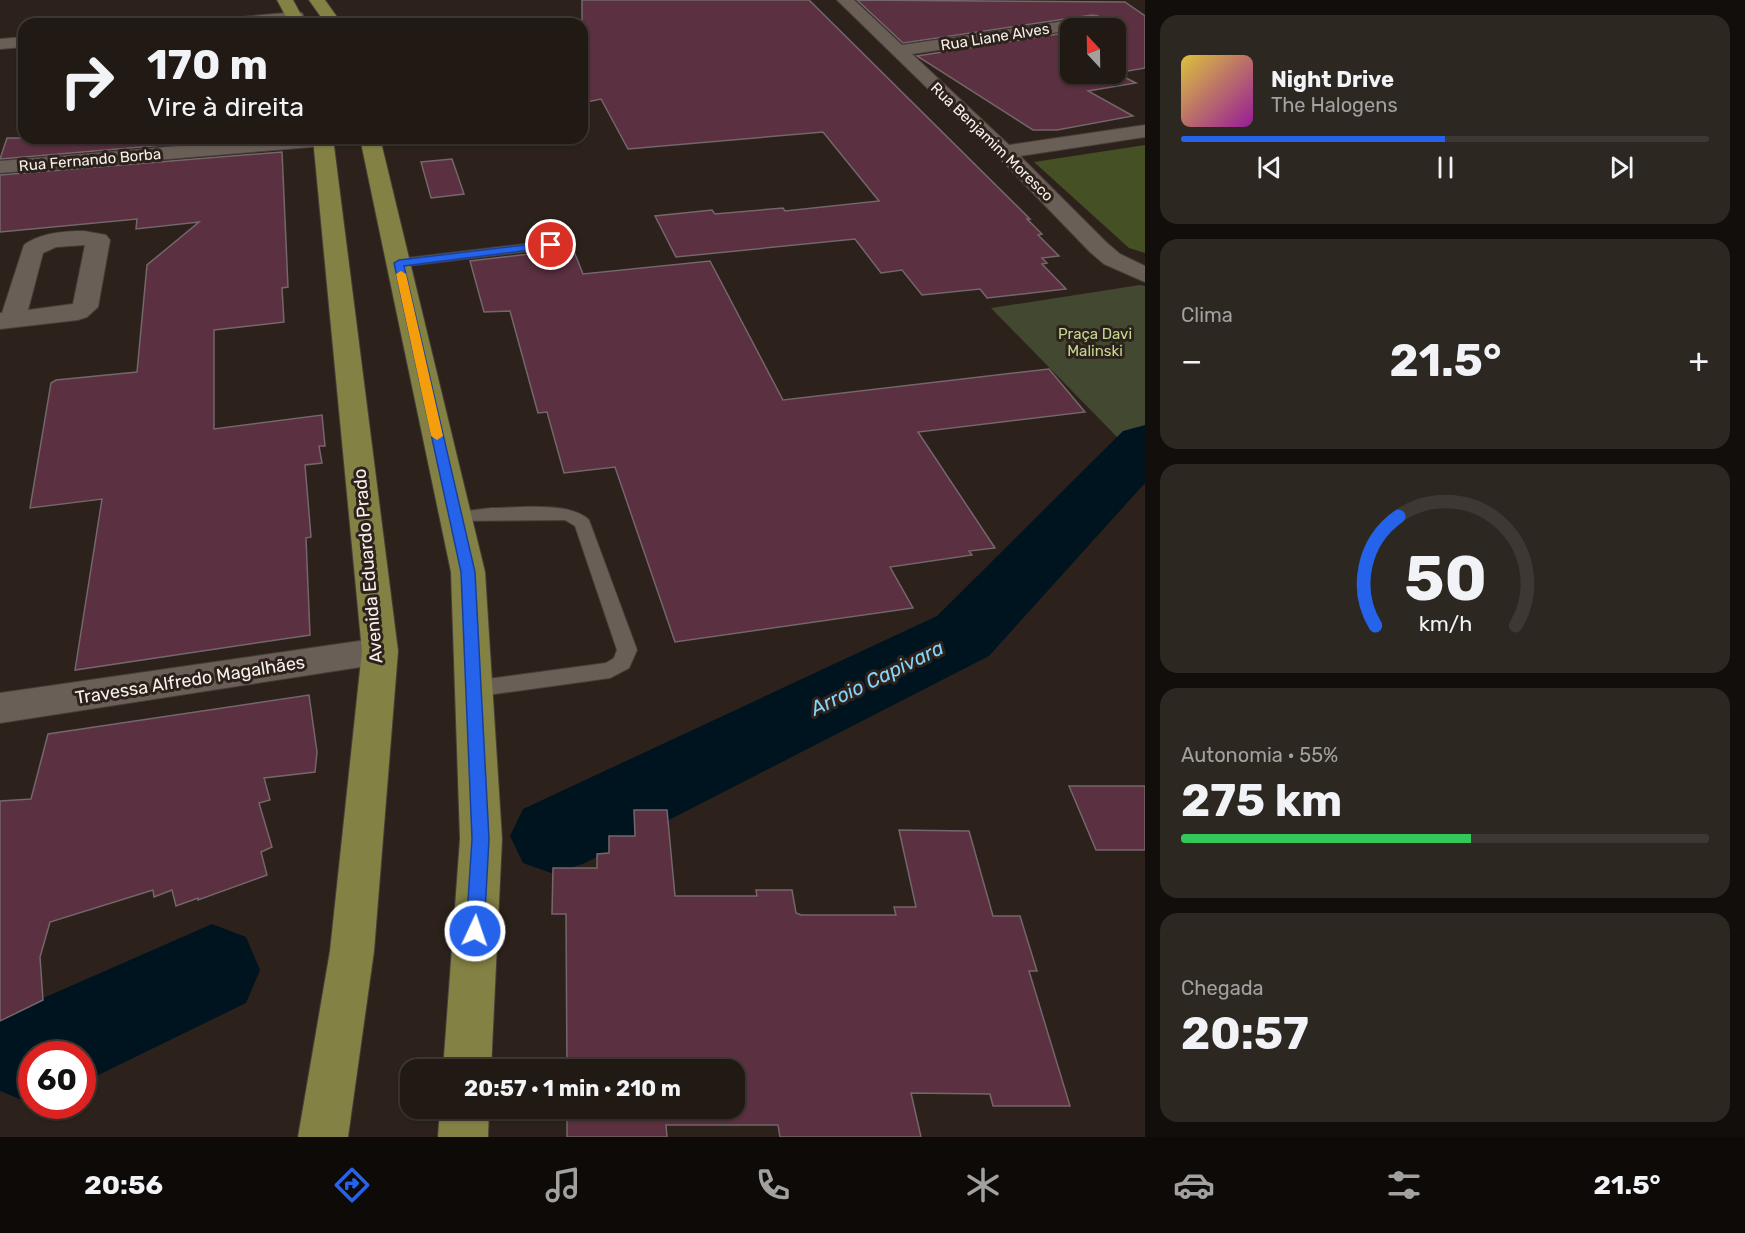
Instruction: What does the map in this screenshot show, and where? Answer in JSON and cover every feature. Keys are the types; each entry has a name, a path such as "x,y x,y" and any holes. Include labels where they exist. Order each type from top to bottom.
{"main road":[{"path":"285,0 296,18"},
{"path":"317,0 330,18"},
{"name":"Avenida Eduardo Prado","path":"323,1137 352,951 380,651 324,144"},
{"path":"371,144 468,572 481,839 468,1059"},
{"path":"463,1137 464,1119"}],"street":[{"name":"Rua Benjamim Moresco","path":"845,0 1004,152 1098,247 1112,259 1145,275"},
{"name":"Rua Liane Alves","path":"898,51 1060,27"},
{"path":"0,44 18,42"},
{"path":"1004,152 1145,131"},
{"name":"Rua Fernando Borba","path":"0,167 265,144"},
{"path":"86,237 98,240 85,307 78,312 7,320 12,283 35,246 86,237"},
{"name":"Travessa Alfredo Magalhães","path":"0,708 380,651"}],"lane":[{"path":"399,263 551,245"},
{"path":"456,517 491,514 565,514 576,517 583,524 627,650 622,663 610,670 473,688"}],"green space":[{"path":"1145,145 1145,253 1129,248 1034,162"},
{"name":"Praça Davi Malinski","path":"1145,286 1145,433 1118,438 991,308"}],"building":[{"path":"582,0 809,0 1030,219 1027,219 1042,234 1038,235 1059,256 1042,258 1047,263 1042,264 1066,289 987,298 980,289 922,295 902,270 881,273 855,239 676,257 655,216 712,210 715,214 783,208 785,211 879,201 823,132 628,149 601,99 588,102 588,18 582,18"},
{"path":"857,0 1125,2 1145,16 1145,68 1126,71 1126,18 1099,18 1092,15 1060,18 903,43"},
{"path":"1060,34 1060,84 1126,84 1126,78 1136,83 1088,91 1133,116 1057,130 1033,130 917,56"},
{"path":"7,138 18,138 18,144 176,144 0,159"},
{"path":"282,152 288,287 282,288 284,322 214,330 214,429 322,415 325,446 319,446 322,463 305,465 311,537 306,538 310,635 75,670 102,499 30,508 51,383 56,380 137,372 147,265 199,222 136,229 137,219 0,232 0,175"},
{"path":"452,159 464,194 431,198 421,162"},
{"path":"573,249 583,274 710,261 783,400 1049,369 1085,412 918,432 995,548 969,551 972,555 890,567 913,608 675,642 615,467 564,473 547,412 538,413 510,311 484,312 470,261"},
{"path":"309,695 317,752 315,772 264,778 270,800 259,803 272,847 261,852 267,875 176,906 172,890 154,897 153,890 50,922 40,957 43,1000 0,1021 0,801 31,799 48,734"},
{"path":"1069,786 1145,786 1145,850 1096,850"},
{"path":"634,810 667,810 675,896 757,896 756,890 792,890 796,913 801,915 896,915 894,907 916,907 899,830 969,831 993,916 1020,916 1037,971 1029,971 1070,1106 993,1106 990,1094 911,1093 921,1137 780,1137 778,1125 666,1125 667,1137 567,1137 567,1119 745,1119 745,1059 567,1059 566,914 552,914 553,868 597,868 597,854 609,853 609,836 635,836"}],"waterway":[{"name":"Arroio Capivara","path":"554,836 963,636 1145,445"},
{"name":"Arroio Capivara","path":"61,1041 212,970"}],"slow traffic":[{"path":"401,274 437,436"}],"route":[{"path":"475,931 481,839 468,572 399,263 551,245"}]}
